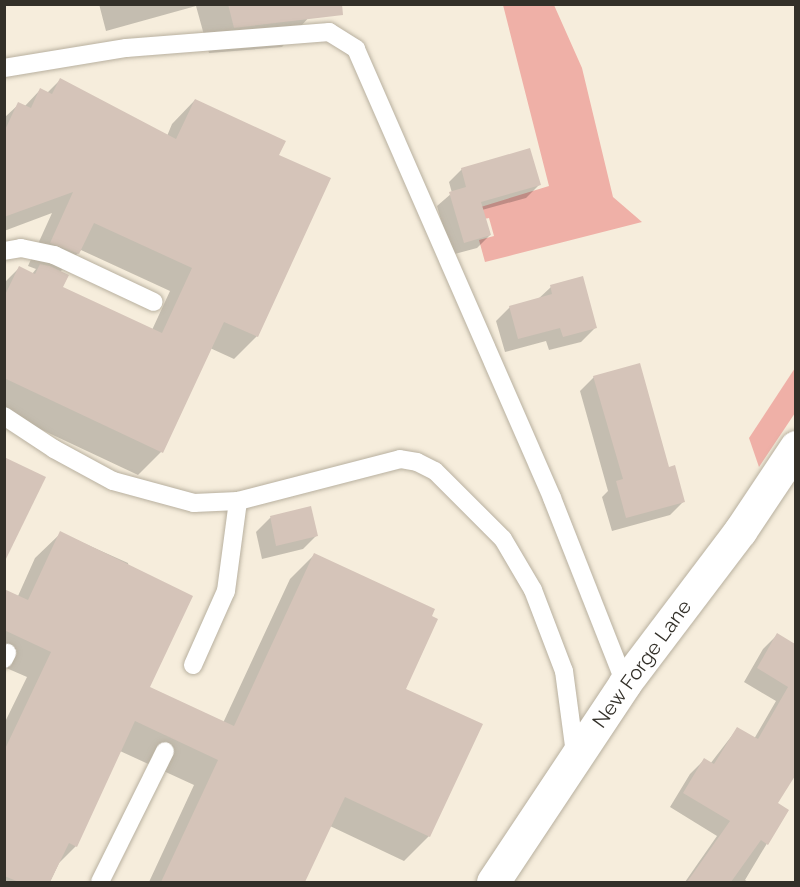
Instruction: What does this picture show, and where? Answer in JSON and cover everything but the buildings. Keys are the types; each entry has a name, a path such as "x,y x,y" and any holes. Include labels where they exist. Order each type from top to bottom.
{"street":[{"name":"New Forge Lane","path":"493,882 625,683 740,531 795,447"}],"lane":[{"path":"4,68 126,48 329,32 356,49 552,498 625,683"},
{"path":"4,251 21,248 54,255 154,302"},
{"path":"4,416 54,449 134,488 194,503 238,501 374,463 417,462 435,471 481,513 503,539 533,590 564,671 575,758"},
{"path":"193,665 226,591 238,501"},
{"path":"100,882 165,751"}],"shaded area":[{"path":"503,5 554,5 582,68 613,197 642,222 485,262 479,240 494,236 489,218 474,221 471,210 549,186"},
{"path":"795,368 795,413 759,467 749,438"}]}
